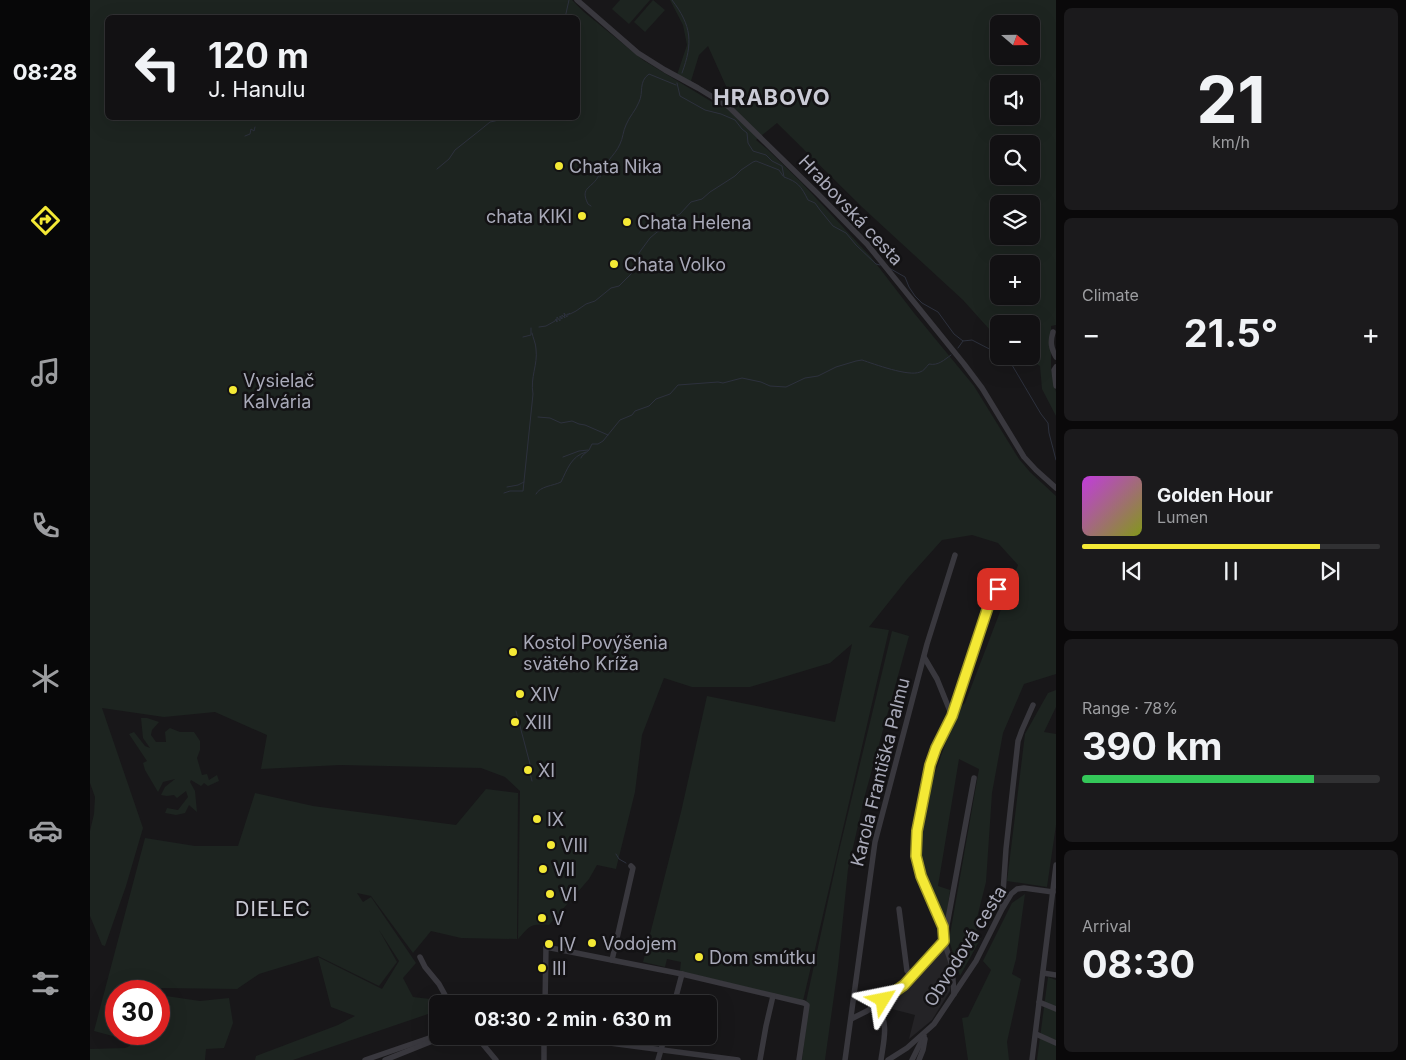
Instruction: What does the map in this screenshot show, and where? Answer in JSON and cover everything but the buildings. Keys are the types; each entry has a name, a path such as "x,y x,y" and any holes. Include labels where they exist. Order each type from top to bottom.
{"street":[{"name":"Hrabovská cesta","path":"577,0 638,53 658,67 729,107 856,232 976,380 1019,449 1030,463 1056,488"},
{"path":"1053,332 1050,344 1056,357"},
{"path":"1056,367 1054,370 1056,386"},
{"name":"Karola Františka Palmu","path":"845,1060 875,842 924,658 955,555"},
{"path":"954,994 952,966 944,941 943,927 921,876 915,844 930,765 952,716 990,601 998,589"},
{"path":"924,658 937,679 952,716"},
{"path":"1002,909 1018,742 1033,705"},
{"path":"851,1019 896,992 944,941 974,778"},
{"path":"1034,1059 1056,865"},
{"path":"612,960 632,866"},
{"name":"Obvodová cesta","path":"888,1060 907,1048 934,1024 976,961 1011,894 1017,889 1024,888 1053,892"},
{"path":"899,909 908,971 913,975"},
{"path":"1047,940 1054,941"},
{"path":"545,995 546,947 682,974 804,1003 807,1005 799,1060"},
{"path":"420,957 445,995"},
{"path":"1043,973 1056,975"},
{"path":"676,995 682,974"},
{"path":"760,1060 773,996"},
{"path":"1040,1002 1056,1009"},
{"path":"877,1004 882,1013 886,1028 881,1060"},
{"path":"912,1060 926,1032"},
{"path":"919,1060 926,1032"},
{"path":"1036,1034 1056,1043"},
{"path":"365,1060 429,1038"},
{"path":"385,1060 429,1043"},
{"path":"484,1045 496,1060"},
{"path":"544,1045 544,1060"},
{"path":"624,1045 738,1060"},
{"path":"658,1060 662,1045"}],"shaded area":[{"path":"90,0 572,0 643,60 722,108 730,95 708,46 699,55 691,81 720,98 677,75 687,45 683,25 670,0 1056,0 1056,325 1051,326 1051,369 1056,392 1056,416 1042,389 1038,365 1040,365 1040,315 990,315 990,330 963,300 862,207 777,123 756,140 801,182 871,257 974,386 1019,459 1056,496 1056,674 1024,684 1003,733 992,793 986,882 975,926 981,938 960,976 949,940 979,769 959,759 938,886 950,890 946,921 918,854 933,778 958,709 965,703 1018,565 998,543 972,535 942,540 908,578 869,627 889,630 803,1001 680,971 681,962 667,959 665,967 643,962 681,812 707,696 835,722 852,644 830,663 750,687 692,687 664,678 642,735 635,792 616,869 597,865 589,879 549,925 531,926 518,939 520,791 505,777 481,768 340,765 261,769 267,735 215,712 164,717 102,708 143,828 126,886 105,946 102,945 90,916 90,831 95,797 90,783"},
{"path":"620,0 650,0 629,24 612,9"},
{"path":"653,0 665,10 645,32 634,22"},
{"path":"892,631 909,636 865,795 848,869 838,967 825,1060 802,1060 809,1003 806,1002 838,855"},
{"path":"1056,690 1056,707 1044,732 1056,734 1056,825 1047,887 1007,881 1025,734 1048,693"},
{"path":"141,718 159,722 152,730 151,735 156,742 166,742 165,732 170,728 180,732 194,732 200,741 200,750 197,758 202,775 207,774 209,780 217,775 219,781 208,786 204,783 201,786 191,780 190,782 195,791 197,812 189,805 185,813 176,815 165,813 167,808 178,810 188,797 186,791 177,798 174,795 161,795 165,787 175,779 163,782 158,792 145,770 143,763 147,761 129,734 134,732 145,746 150,748 143,738"},
{"name":"DIELEC","path":"486,789 518,793 517,939 461,938 431,931 413,953 371,896 357,893 363,902 371,897 416,963 403,978 413,997 429,999 429,1014 293,1060 255,1060 256,1056 338,1025 355,1016 331,1007 318,957 382,989 399,961 379,930 397,962 379,986 318,956 259,974 237,989 170,988 170,980 107,980 145,838 195,846 238,846 255,793 313,806 456,825"},
{"path":"1025,894 1016,959 1012,974 1021,979 1007,1042 1009,1060 968,1060 962,1018 968,1017 991,970 983,961 1012,903"},
{"path":"944,947 950,970 950,991 932,1020 909,1039 915,1015 892,1009 894,1001 891,1000"},
{"path":"1048,977 1056,980 1056,1060 1037,1060"},
{"name":"DIELEC","path":"105,989 105,1034 94,1031"},
{"path":"170,997 200,1001 229,998 233,1023 224,1048 206,1049 205,1060 90,1060 90,1049 125,1048 130,1045 170,1045"}],"waterway":[{"path":"566,15 569,0"},
{"path":"672,0 684,18 689,35 688,53 682,73"},
{"path":"600,177 603,168 620,144 627,122 639,102 642,84 646,77 649,74 676,85"},
{"path":"677,83 680,96 705,110 735,120 747,133 748,143 753,151 766,155 772,161 782,166 784,177 799,185 808,200 815,203 833,226 846,233 876,264 880,265"},
{"path":"437,169 449,159 455,150 490,122 497,120"},
{"path":"245,136 250,134 251,129 254,131 255,127"},
{"path":"539,327 546,326 556,319 557,322 557,317 560,321 560,316 562,319 562,315 565,318 564,313 567,317 567,314 569,315 569,313 595,301 611,288 619,286 637,268 639,253 650,238 666,228 674,217 680,214 691,202 702,199 753,162 756,161 779,170 783,176"},
{"path":"591,206 588,204 585,194 599,175"},
{"path":"889,268 905,277 915,296 922,303 938,312 954,334 963,341 972,340 990,349"},
{"path":"523,337 531,335 531,328"},
{"path":"504,493 523,491 533,394 532,382 536,360 536,345 532,333"},
{"path":"958,348 963,341"},
{"path":"581,458 592,444 598,444 603,441 620,420 632,415 635,411 649,406 656,399 670,394 678,385 723,383 742,378 770,386 786,387 805,378 818,376 836,367 862,360 891,369 915,373 923,371 929,364 943,361 951,355"},
{"path":"1012,365 1048,423 1056,460"},
{"path":"538,417 550,418 561,423 572,421 608,435"},
{"path":"563,457 588,450"},
{"path":"536,494 544,488 561,482 573,460 586,452"},
{"path":"507,487 524,482"},
{"path":"516,711 530,764 532,781"},
{"path":"616,854 619,859 626,863"}],"place":[{"name":"Chata Nika","path":"559,166"},
{"name":"chata KIKI","path":"582,216"},
{"name":"Chata Helena","path":"627,222"},
{"name":"Chata Volko","path":"614,264"},
{"name":"Vysielač Kalvária","path":"233,390"},
{"name":"Kostol Povýšenia svätého Kríža","path":"513,652"},
{"name":"XIV","path":"520,694"},
{"name":"XIII","path":"515,722"},
{"name":"XI","path":"528,770"},
{"name":"IX","path":"537,819"},
{"name":"VIII","path":"551,845"},
{"name":"VII","path":"543,869"},
{"name":"VI","path":"550,894"},
{"name":"V","path":"542,918"},
{"name":"Vodojem","path":"592,943"},
{"name":"IV","path":"549,944"},
{"name":"Dom smútku","path":"699,957"},
{"name":"III","path":"542,968"}],"district":[{"name":"HRABOVO","path":"772,97"},
{"name":"DIELEC","path":"273,909"}],"route":[{"path":"883,1000 904,985 944,941 943,927 921,876 915,844 930,765 936,748 948,728 990,601 998,589"}]}
